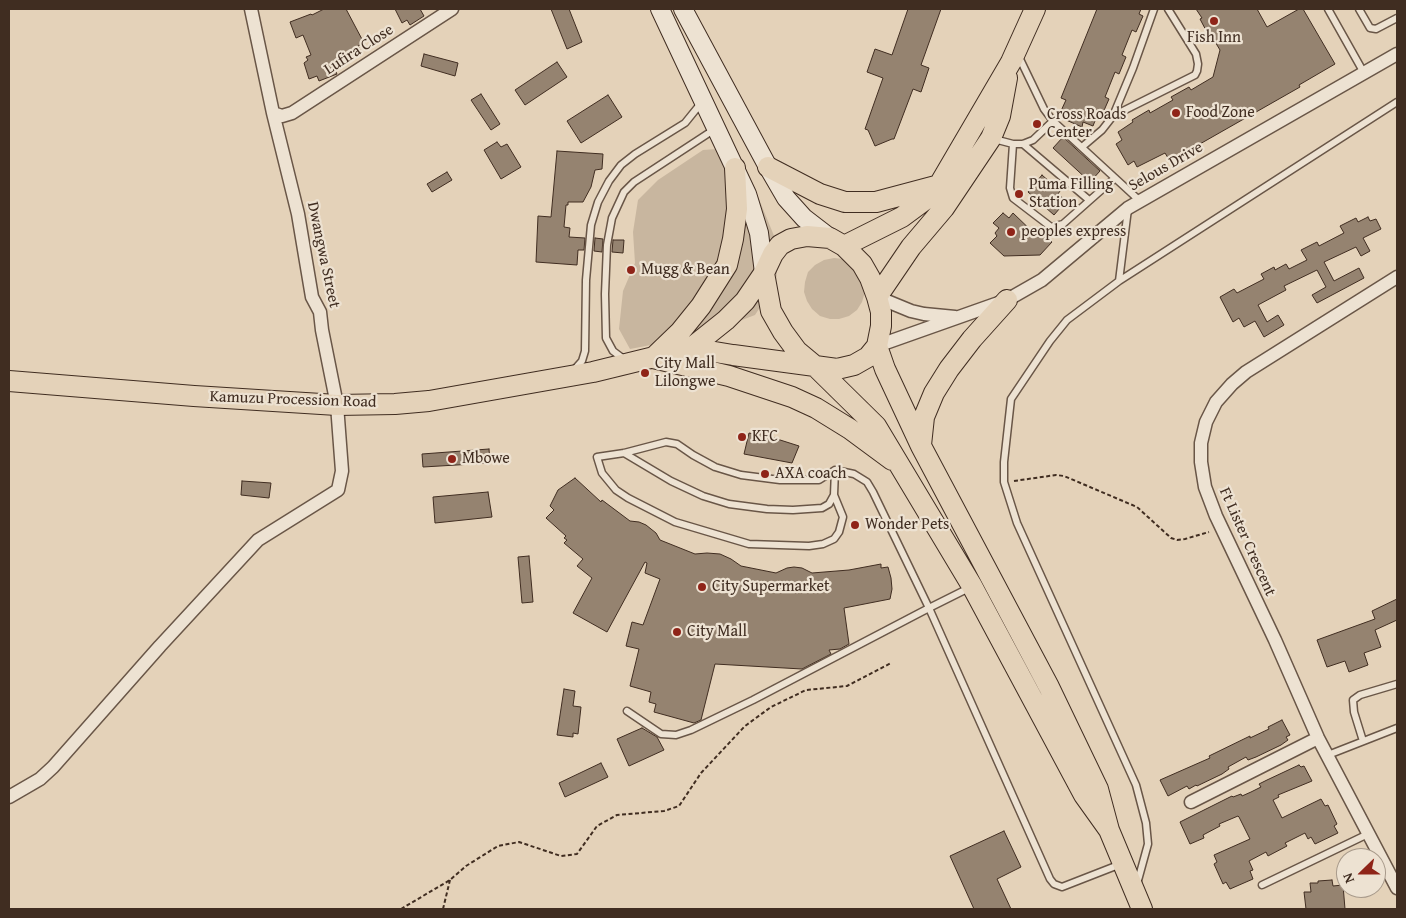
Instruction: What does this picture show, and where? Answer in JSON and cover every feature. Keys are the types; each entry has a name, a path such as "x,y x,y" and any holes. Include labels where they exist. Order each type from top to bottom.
{"highway":[{"path":"837,242 902,217 925,200 939,185 1013,56 1035,9"},
{"path":"877,297 911,246 944,208 991,138 1000,116 1013,56"},
{"path":"768,167 820,194 845,202 876,202 939,185"},
{"path":"644,361 680,332 714,288 726,265 733,238 737,210 735,168"},
{"path":"807,236 837,242 862,264 877,297 881,326 877,346 868,357 854,365 837,369 691,348 726,320 745,301 764,273 780,244 791,238 807,236"},
{"path":"764,273 771,311 782,332 797,351 815,366 876,426 972,586 1084,795 1109,830"},
{"path":"921,446 924,417 934,393 949,369 972,339 1007,300"},
{"path":"877,346 885,369 921,446 1049,687 1098,789 1109,830 1138,901"},
{"name":"Kamuzu Procession Road","path":"9,381 337,405 395,404 429,401 563,378 644,361 691,348"},
{"path":"644,361 728,376 792,397 816,408 850,429 899,465"}],"main road":[{"path":"660,9 747,194 759,233 764,273"},
{"path":"683,9 786,198 804,218 837,242"}],"street":[{"name":"Dwangwa Street","path":"9,797 40,779 53,767 160,646 258,540 338,490 342,470 337,405 320,312 312,297 298,214 277,114 251,9"},
{"name":"Lufira Close","path":"277,114 292,114 452,9"},
{"name":"Selous Drive","path":"877,346 1007,300 1042,280 1128,208 1397,54"},
{"name":"Ft Lister Crescent","path":"1397,276 1246,372 1216,402 1206,422 1201,443 1201,462 1206,493 1221,528 1318,738 1368,834 1394,873 1397,888"},
{"name":"Selous Drive","path":"877,297 911,311 960,317"},
{"path":"1191,802 1318,738"}],"lane":[{"path":"1082,147 1102,130 1113,116 1133,68 1154,9"},
{"path":"1113,116 1195,75 1198,64 1196,54 1168,9"},
{"path":"1328,9 1364,73"},
{"path":"1359,9 1370,28 1376,29 1397,18"},
{"path":"1013,56 1053,121 1140,201"},
{"path":"563,378 577,368 582,361 585,351 586,280 591,225 598,202 609,181 621,165 685,123 702,101"},
{"path":"1138,901 1148,844 1146,823 1136,785 1017,523 1004,482 1004,462 1011,400 1050,341 1067,320 1119,281 1397,102"},
{"path":"991,138 1013,144 1023,144 1033,140 1053,121"},
{"path":"644,361 623,359 613,351 606,338 607,245 612,218 624,192 634,182 716,128"},
{"path":"1013,144 1010,188 1013,198 1051,227 1063,224 1115,178"},
{"path":"1023,144 1089,200"},
{"path":"1119,281 1128,208"},
{"path":"835,470 834,495 842,517 839,532 834,539 823,544 809,546 749,544 676,522 616,490 602,473 597,457 624,453 666,442 676,444 715,466 741,475 780,480 819,480 835,470 854,474 867,482 929,608 1050,879 1054,884 1062,887 1122,863"},
{"path":"624,453 671,481 703,496 729,504 767,509 822,508 829,504 834,495"},
{"path":"627,711 661,734 676,735 691,730 753,700 972,586"},
{"path":"1363,741 1354,712 1353,700 1360,695 1397,684"},
{"path":"1328,755 1397,728"},
{"path":"1262,885 1368,834"}],"path":[{"path":"1004,482 1056,475 1069,477 1137,507 1165,534 1177,540 1221,528"},
{"path":"401,909 450,880 466,866 498,846 519,842 561,856 577,854 597,826 617,815 664,811 679,806 701,773 745,726 771,707 806,690 847,686 891,663"},
{"path":"443,909 450,880"}],"shaded area":[{"path":"731,148 752,182 779,248 776,283 755,315 703,335 630,349 619,329 623,291 635,263 633,232 638,200 658,180 703,150"},
{"path":"844,259 853,264 865,292 857,310 849,316 839,319 820,316 812,309 804,292 808,272 824,260"}],"building":[{"path":"324,9 346,9 364,43 358,46 361,51 333,66 337,74 319,81 317,76 309,79 304,63 308,60 306,57 311,55 303,35 296,38 290,22"},
{"path":"395,9 420,9 424,16 410,25 407,20 402,23"},
{"path":"551,9 569,9 582,42 567,49"},
{"path":"908,9 941,9 921,65 929,68 921,92 913,89 894,139 875,146 868,130 865,129 883,78 867,72 875,49 892,55"},
{"path":"1097,9 1141,9 1139,14 1143,16 1136,32 1132,30 1122,55 1126,57 1119,74 1115,72 1105,97 1109,99 1102,115 1098,113 1093,126 1083,122 1082,127 1066,120 1068,116 1060,113 1066,100 1061,98"},
{"path":"1196,9 1257,9 1267,27 1299,9 1303,9 1335,64 1299,85 1300,87 1170,161 1165,153 1137,167 1134,161 1128,165 1116,144 1122,140 1118,132 1133,122 1132,120 1149,110 1150,113 1173,100 1171,97 1189,87 1191,90 1213,77 1220,50 1211,35 1209,36 1200,19 1202,18"},
{"path":"424,54 458,63 455,76 421,66"},
{"path":"557,62 567,77 525,105 515,90"},
{"path":"481,94 500,124 491,130 471,100"},
{"path":"608,95 622,117 581,143 567,121"},
{"path":"1063,137 1100,171 1090,182 1053,148"},
{"path":"497,142 501,147 507,144 521,167 501,179 484,150"},
{"path":"557,151 603,154 602,169 595,170 591,187 583,202 568,202 568,205 566,205 564,227 570,228 569,237 585,238 584,250 578,250 577,265 536,262 538,216 551,217"},
{"path":"447,172 452,180 432,192 427,184"},
{"path":"1042,175 1060,191 1058,194 1066,201 1054,215 1028,192"},
{"path":"1003,213 1009,218 1013,213 1039,238 1043,233 1052,242 1040,255 1004,256 990,243 997,236 995,233 999,228 993,223"},
{"path":"1368,217 1370,221 1376,219 1381,229 1363,238 1370,251 1361,256 1356,247 1324,262 1334,281 1359,268 1364,278 1317,303 1312,295 1326,287 1317,270 1284,286 1286,290 1258,305 1267,322 1278,315 1284,325 1264,337 1255,321 1244,327 1239,318 1233,322 1220,297 1234,289 1237,293 1264,279 1261,274 1274,267 1275,270 1286,264 1289,269 1307,260 1301,250 1317,242 1319,246 1344,233 1340,226 1356,218 1358,222"},
{"path":"595,238 603,239 602,252 594,251"},
{"path":"613,240 624,240 623,253 612,252"},
{"path":"755,432 799,446 792,463 744,454 749,433 754,434"},
{"path":"489,449 490,463 423,467 422,454"},
{"name":"City Mall","path":"575,478 601,502 602,500 630,521 646,525 656,533 660,540 695,554 720,554 741,566 776,573 794,567 802,568 812,573 849,570 881,564 881,568 888,567 891,578 892,589 890,599 844,608 849,644 840,649 829,650 831,654 802,669 715,664 701,720 694,723 654,712 656,704 649,702 651,692 630,686 639,649 626,646 632,622 643,625 660,579 645,573 647,563 645,562 607,632 573,613 592,578 577,566 583,559 564,543 567,540 564,538 566,536 546,518 554,510 550,506 558,490"},
{"path":"242,481 271,483 269,498 241,495"},
{"path":"488,492 492,517 435,523 433,497"},
{"path":"529,556 533,602 522,603 518,557"},
{"path":"1397,599 1397,620 1375,630 1381,647 1364,653 1368,665 1349,672 1345,661 1327,667 1317,640 1375,619 1372,611"},
{"path":"564,689 575,691 573,706 581,707 578,734 573,733 573,737 557,735"},
{"path":"1282,720 1290,735 1286,737 1288,740 1281,745 1248,760 1246,757 1228,767 1229,769 1222,774 1189,789 1187,786 1168,796 1160,780 1210,758 1209,756 1250,736 1250,738 1269,729 1268,727"},
{"path":"642,728 657,737 664,750 629,766 617,739"},
{"path":"601,763 608,777 565,797 559,783"},
{"path":"1299,765 1301,767 1304,766 1312,781 1278,795 1279,797 1273,800 1282,818 1321,799 1325,806 1328,805 1337,824 1334,826 1338,833 1315,844 1311,837 1308,839 1305,833 1285,843 1287,846 1268,856 1266,852 1249,861 1253,870 1250,871 1253,879 1230,889 1226,882 1223,884 1214,864 1217,862 1214,855 1250,839 1239,817 1219,824 1220,826 1203,835 1204,838 1190,844 1180,822 1232,796 1241,794 1242,796 1251,792 1261,787 1259,784"},
{"path":"1004,831 1021,867 997,879 1011,909 974,909 950,856"},
{"path":"1332,880 1333,886 1336,886 1336,898 1344,898 1345,909 1306,909 1304,892 1311,892 1310,883 1318,883 1318,881"}],"place":[{"name":"Fish Inn","path":"1214,21"},
{"name":"Food Zone","path":"1176,113"},
{"name":"Cross Roads Center","path":"1037,124"},
{"name":"Puma Filling Station","path":"1019,194"},
{"name":"peoples express","path":"1011,232"},
{"name":"Mugg & Bean","path":"631,270"},
{"name":"City Mall Lilongwe","path":"645,373"},
{"name":"KFC","path":"742,437"},
{"name":"Mbowe","path":"452,459"},
{"name":"AXA coach","path":"765,474"},
{"name":"Wonder Pets","path":"855,525"},
{"name":"City Supermarket","path":"702,587"},
{"name":"City Mall","path":"677,632"}]}
